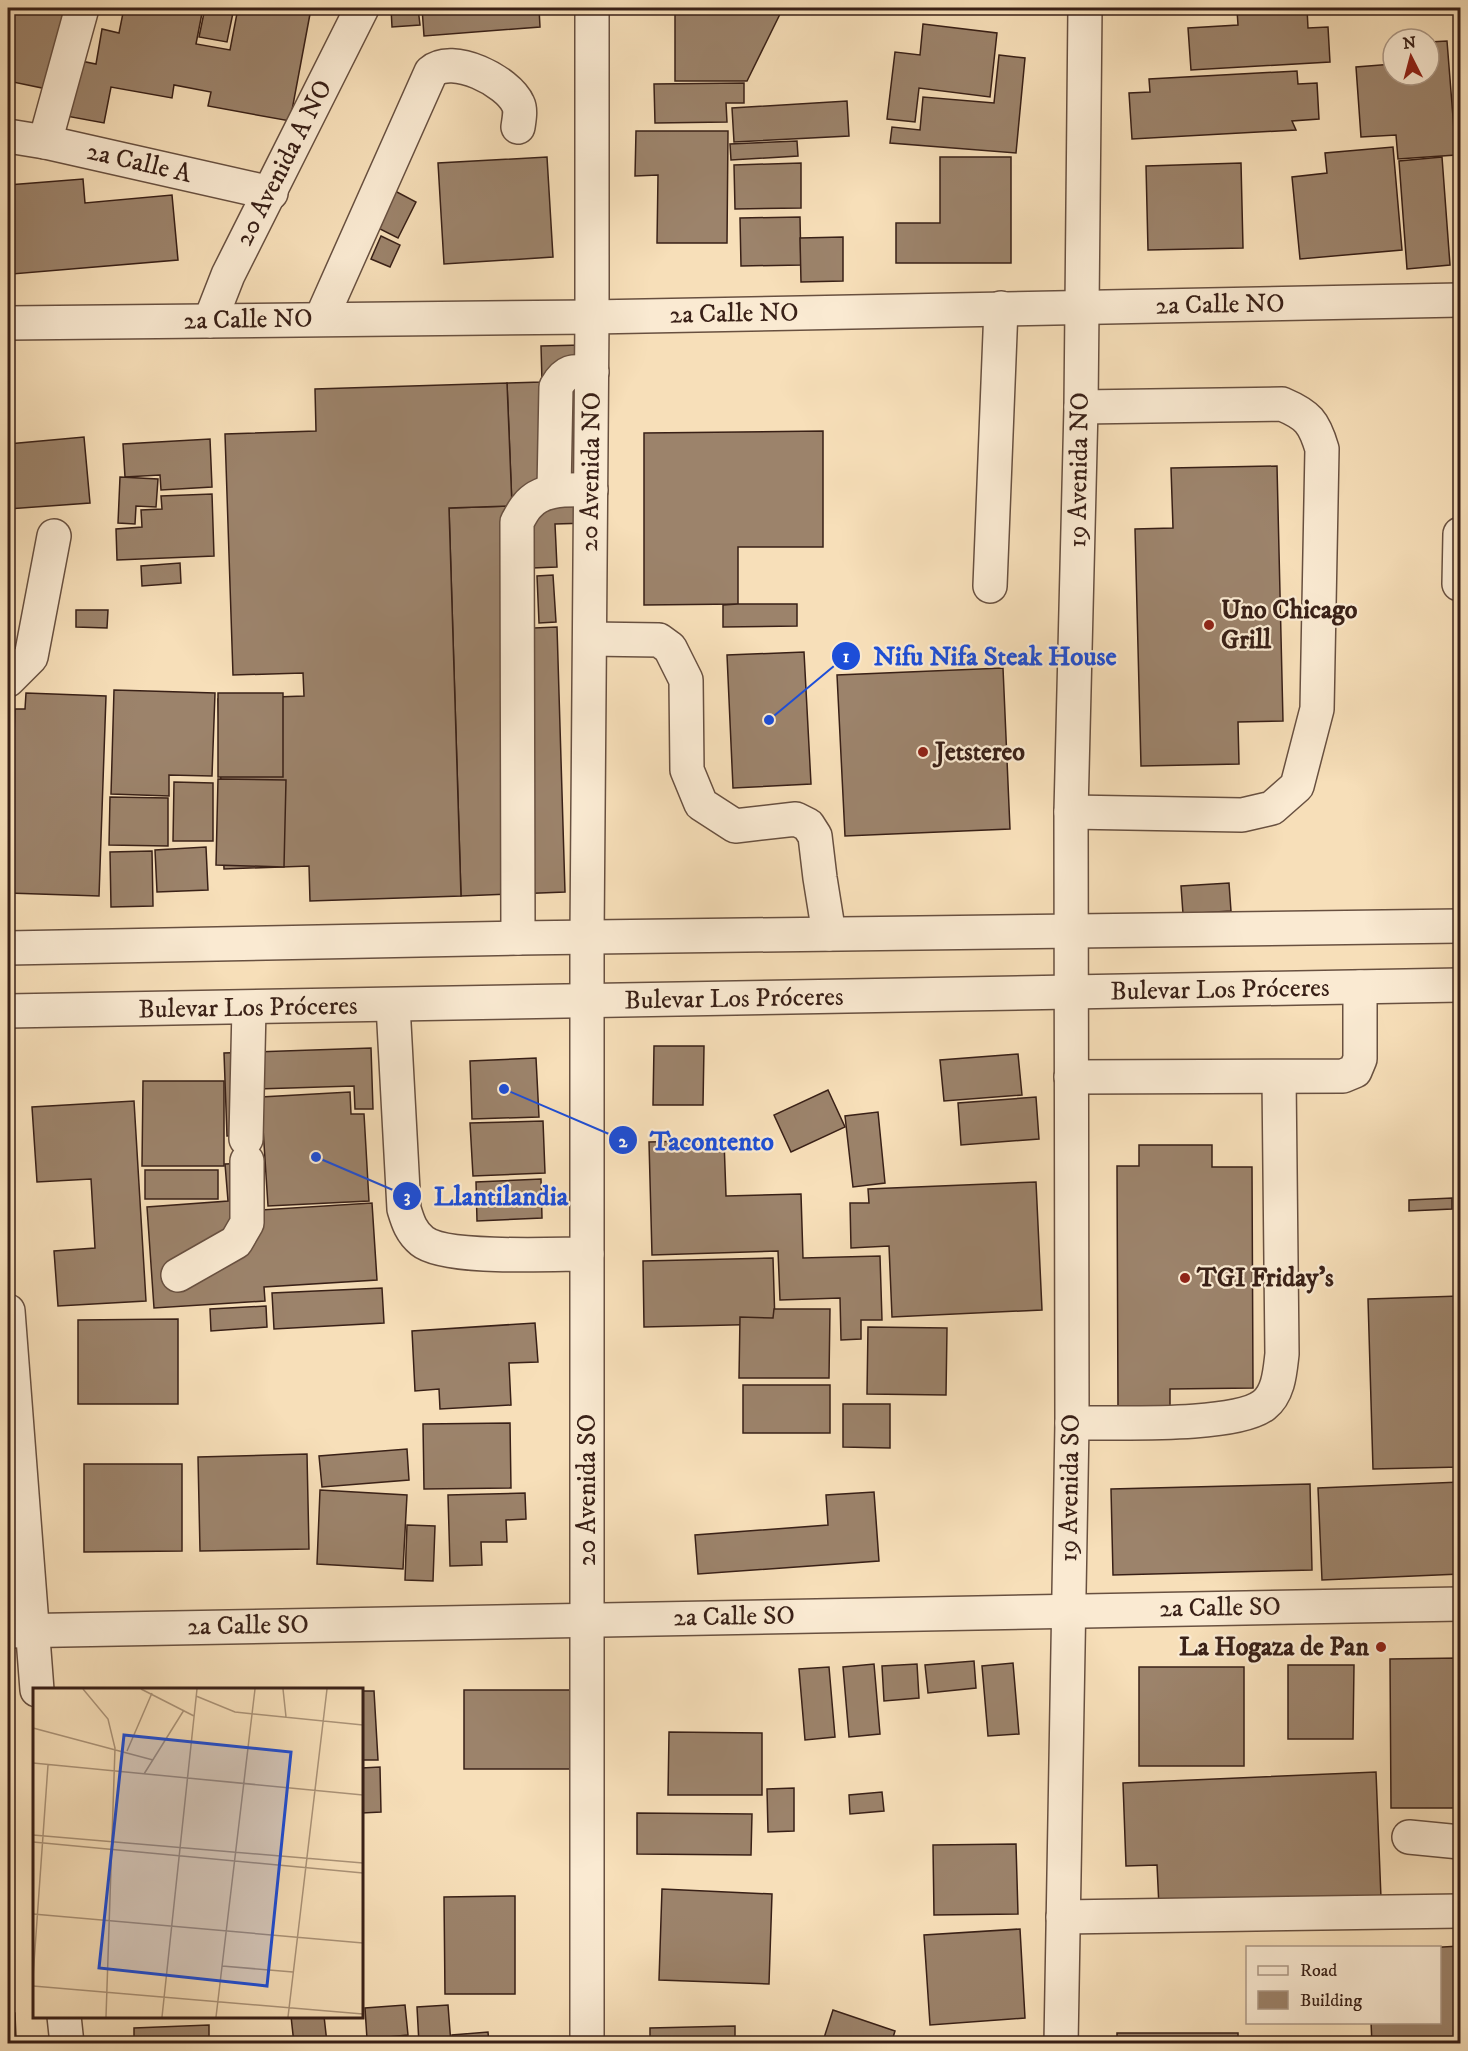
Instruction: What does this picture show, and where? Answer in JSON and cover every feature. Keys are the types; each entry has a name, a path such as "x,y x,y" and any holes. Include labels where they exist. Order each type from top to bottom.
{"street":[{"path":"45,142 82,8"},
{"name":"20 Avenida A NO","path":"210,321 228,275 362,8"},
{"name":"20 Avenida NO","path":"587,937 592,372 592,8"},
{"name":"19 Avenida NO","path":"1071,932 1071,812 1081,407 1085,8"},
{"path":"321,320 431,72 436,67 457,66 481,73 510,90 519,106 518,127"},
{"name":"2a Calle A","path":"8,136 45,142 271,193"},
{"path":"1460,300 1461,308"},
{"name":"2a Calle NO","path":"8,323 592,317 1460,300"},
{"path":"990,586 1001,308"},
{"path":"554,490 556,387 561,378 572,371 592,372"},
{"path":"1071,812 1242,815 1272,808 1297,786 1317,710 1322,449 1316,430 1301,412 1282,404 1081,407"},
{"path":"518,938 517,522 528,504 554,490 591,490"},
{"path":"1459,584 1461,534"},
{"path":"8,680 31,657 54,536"},
{"path":"590,639 659,640 670,648 686,680 687,771 701,804 735,826 796,819 808,825 815,836 829,934"},
{"path":"8,948 518,938 1461,926"},
{"name":"19 Avenida SO","path":"1061,2043 1072,1423 1071,932"},
{"name":"20 Avenida SO","path":"587,937 587,2043"},
{"name":"Bulevar Los Próceres","path":"8,1011 1461,985"},
{"path":"1071,1077 1343,1076 1355,1071 1360,1059 1360,987"},
{"path":"393,1005 404,1209 409,1227 423,1242 446,1250 477,1254 586,1254"},
{"path":"178,1275 236,1242 247,1223 249,1008"},
{"path":"1072,1423 1203,1420 1243,1414 1265,1404 1277,1387 1282,1354 1279,1077"},
{"path":"8,1311 20,1631 37,1688"},
{"name":"2a Calle SO","path":"20,1631 1461,1604"},
{"path":"1409,1837 1461,1842"},
{"path":"1063,1917 1461,1911"},
{"path":"64,2018 67,2043"}],"building":[{"path":"8,8 64,9 47,89 8,81"},
{"path":"124,8 203,8 196,44 230,50 238,8 271,8 310,14 290,121 208,106 211,92 174,85 172,98 111,87 104,123 66,116 76,60 96,64 102,29 119,33"},
{"path":"205,8 234,8 227,42 199,37"},
{"path":"391,8 418,8 420,25 392,27"},
{"path":"422,8 539,8 540,27 424,36"},
{"path":"675,8 783,8 747,81 675,81"},
{"path":"861,8 881,8 882,13 861,13"},
{"path":"890,8 958,8 958,10 890,14"},
{"path":"1307,8 1308,28 1328,27 1330,62 1191,70 1188,28 1238,25 1237,10"},
{"path":"923,24 997,33 990,97 919,88 915,122 887,119 895,52 920,55"},
{"path":"1441,41 1447,41 1456,155 1398,159 1396,135 1361,137 1356,67 1381,65 1381,87 1441,87"},
{"path":"999,55 1025,58 1016,153 890,143 892,127 920,130 923,97 994,103"},
{"path":"1297,71 1298,84 1317,83 1319,119 1292,121 1296,130 1132,139 1129,93 1150,92 1149,79"},
{"path":"744,83 744,103 726,103 727,122 655,123 654,84"},
{"path":"847,101 849,136 734,142 732,108"},
{"path":"636,131 728,131 727,243 657,243 658,175 635,176"},
{"path":"797,141 798,156 731,160 730,144"},
{"path":"1393,147 1402,250 1300,259 1292,177 1327,173 1325,153"},
{"path":"547,157 553,257 444,264 438,163"},
{"path":"940,157 1011,157 1011,263 896,263 896,223 940,223"},
{"path":"1442,157 1450,265 1407,269 1399,161"},
{"path":"801,163 801,208 735,209 734,165"},
{"path":"1241,163 1243,248 1148,250 1146,166"},
{"path":"83,179 85,203 172,195 178,260 12,274 8,185"},
{"path":"395,191 416,202 398,238 376,227"},
{"path":"800,217 801,265 741,266 740,218"},
{"path":"381,236 400,245 390,267 371,259"},
{"path":"843,237 843,281 801,282 800,238"},
{"path":"583,345 589,523 555,524 557,567 532,568 534,628 557,627 565,892 461,896 449,508 512,506 507,383 542,382 541,346"},
{"path":"507,383 512,506 449,508 461,896 310,901 309,866 224,869 218,699 304,696 303,673 233,675 225,434 316,431 315,389"},
{"path":"823,431 823,547 738,547 738,604 644,605 644,433"},
{"path":"84,437 90,503 8,509 8,444"},
{"path":"210,439 212,487 161,490 160,475 125,477 123,444"},
{"name":"Uno Chicago Grill","path":"1277,466 1283,721 1238,722 1239,764 1141,766 1135,529 1173,528 1171,468"},
{"path":"120,477 158,479 156,507 136,506 135,524 118,523"},
{"path":"212,494 214,556 117,560 116,529 142,527 141,510 162,509 161,496"},
{"path":"180,563 181,583 142,586 141,566"},
{"path":"553,575 556,622 539,623 537,576"},
{"path":"797,604 797,626 723,627 723,605"},
{"path":"76,610 108,610 107,628 76,627"},
{"path":"804,652 811,784 733,788 727,655"},
{"name":"Jetstereo","path":"1003,668 1010,829 845,836 837,675"},
{"path":"114,690 215,693 212,776 169,775 169,796 111,794"},
{"path":"26,693 106,696 99,896 8,893 15,709 25,709"},
{"path":"218,693 283,693 283,777 218,777"},
{"path":"218,779 286,780 284,867 216,865"},
{"path":"174,782 213,783 213,841 173,841"},
{"path":"110,797 168,798 168,846 109,845"},
{"path":"206,847 208,890 157,892 155,850"},
{"path":"152,851 153,906 111,907 110,852"},
{"path":"1229,883 1231,911 1183,914 1181,886"},
{"path":"654,1046 704,1046 703,1105 653,1105"},
{"path":"371,1048 373,1109 355,1109 354,1086 257,1089 258,1135 227,1136 224,1053"},
{"path":"1018,1054 1022,1095 944,1101 940,1060"},
{"path":"536,1058 539,1117 472,1119 470,1061"},
{"path":"1454,1080 1460,1080 1460,1164"},
{"path":"143,1081 224,1081 224,1166 142,1166"},
{"path":"828,1090 845,1127 791,1152 774,1115"},
{"path":"350,1092 351,1114 364,1114 369,1201 268,1206 261,1097"},
{"path":"1036,1097 1039,1139 961,1145 958,1103"},
{"path":"134,1101 146,1301 58,1306 54,1251 95,1248 91,1179 37,1182 32,1107"},
{"path":"878,1112 885,1183 853,1187 845,1116"},
{"path":"543,1121 545,1173 473,1176 470,1123"},
{"path":"724,1140 726,1196 801,1194 803,1258 880,1256 882,1320 861,1320 861,1339 841,1340 840,1298 780,1300 778,1251 652,1255 649,1142"},
{"name":"TGI Friday's","path":"1139,1145 1212,1145 1212,1167 1252,1167 1253,1388 1170,1389 1170,1407 1118,1408 1117,1166 1139,1166"},
{"path":"258,1163 261,1210 372,1203 377,1280 264,1287 265,1301 154,1308 147,1207 228,1201 225,1164"},
{"path":"145,1170 218,1170 218,1199 145,1199"},
{"path":"541,1179 542,1218 477,1221 476,1182"},
{"path":"1036,1182 1042,1310 892,1317 889,1246 851,1248 850,1203 869,1203 868,1189"},
{"path":"1452,1198 1452,1209 1409,1211 1409,1200"},
{"path":"773,1258 775,1324 644,1327 643,1261"},
{"path":"382,1288 384,1323 274,1329 272,1293"},
{"path":"1460,1296 1460,1467 1373,1469 1368,1299"},
{"path":"266,1306 267,1327 211,1331 210,1309"},
{"path":"774,1309 830,1309 829,1378 739,1378 740,1317 773,1318"},
{"path":"178,1319 178,1404 78,1404 78,1320"},
{"path":"535,1323 538,1362 509,1363 511,1405 440,1409 439,1389 415,1391 412,1331"},
{"path":"868,1327 947,1328 946,1395 867,1394"},
{"path":"743,1385 830,1385 830,1433 743,1433"},
{"path":"843,1404 890,1404 890,1448 843,1447"},
{"path":"510,1423 511,1488 424,1489 423,1424"},
{"path":"407,1449 409,1480 322,1487 319,1456"},
{"path":"307,1454 309,1549 200,1551 198,1457"},
{"path":"84,1464 182,1464 182,1551 84,1552"},
{"path":"1460,1482 1460,1574 1322,1580 1318,1488"},
{"path":"1310,1484 1312,1570 1113,1575 1111,1489"},
{"path":"320,1490 407,1495 403,1569 317,1564"},
{"path":"874,1492 879,1561 698,1574 695,1535 828,1525 826,1495"},
{"path":"525,1493 526,1519 506,1520 507,1542 481,1542 482,1565 450,1566 448,1495"},
{"path":"407,1525 435,1526 433,1581 405,1580"},
{"path":"1460,1658 1460,1808 1391,1808 1390,1659"},
{"path":"974,1661 976,1688 928,1693 925,1665"},
{"path":"1013,1663 1019,1734 988,1736 982,1666"},
{"path":"874,1664 880,1734 849,1737 843,1667"},
{"path":"917,1664 919,1698 884,1701 882,1666"},
{"path":"1288,1665 1354,1665 1353,1739 1288,1739"},
{"path":"829,1667 835,1737 805,1740 799,1669"},
{"path":"1139,1667 1244,1667 1244,1766 1139,1766"},
{"path":"464,1690 580,1690 580,1769 464,1769"},
{"path":"363,1691 374,1691 378,1760 363,1760"},
{"path":"669,1732 762,1733 762,1795 668,1795"},
{"path":"380,1767 381,1812 363,1813 363,1768"},
{"path":"1376,1772 1381,1898 1159,1907 1157,1865 1126,1866 1123,1783"},
{"path":"794,1788 794,1831 768,1832 767,1789"},
{"path":"882,1792 884,1811 850,1814 849,1795"},
{"path":"637,1813 752,1814 751,1855 637,1854"},
{"path":"1016,1844 1018,1914 934,1915 933,1845"},
{"path":"662,1889 772,1894 769,1984 659,1980"},
{"path":"515,1896 515,1994 445,1994 444,1897"},
{"path":"1020,1929 1025,2018 930,2025 924,1935"},
{"path":"1460,1946 1460,2044 1372,2044 1371,2024 1441,2024 1441,1947"},
{"path":"405,2005 408,2035 367,2039 365,2008"},
{"path":"448,2005 451,2044 419,2044 417,2007"},
{"path":"833,2010 895,2031 891,2044 822,2044"},
{"path":"15,2013 16,2039 8,2039 8,2014"},
{"path":"291,2018 324,2018 327,2043 294,2044"},
{"path":"209,2025 209,2044 134,2044 134,2028"},
{"path":"735,2026 735,2044 650,2044 650,2028"},
{"path":"488,2032 489,2044 453,2044 452,2035"},
{"path":"1117,2033 1238,2033 1238,2044 1117,2044"},
{"path":"997,2040 997,2044 946,2044 946,2041"}],"place":[{"name":"Uno Chicago Grill","path":"1209,625"},
{"name":"Nifu Nifa Steak House","path":"769,720"},
{"name":"Jetstereo","path":"923,752"},
{"name":"Tacontento","path":"504,1089"},
{"name":"Llantilandia","path":"316,1157"},
{"name":"TGI Friday's","path":"1185,1278"},
{"name":"La Hogaza de Pan","path":"1381,1647"}]}
